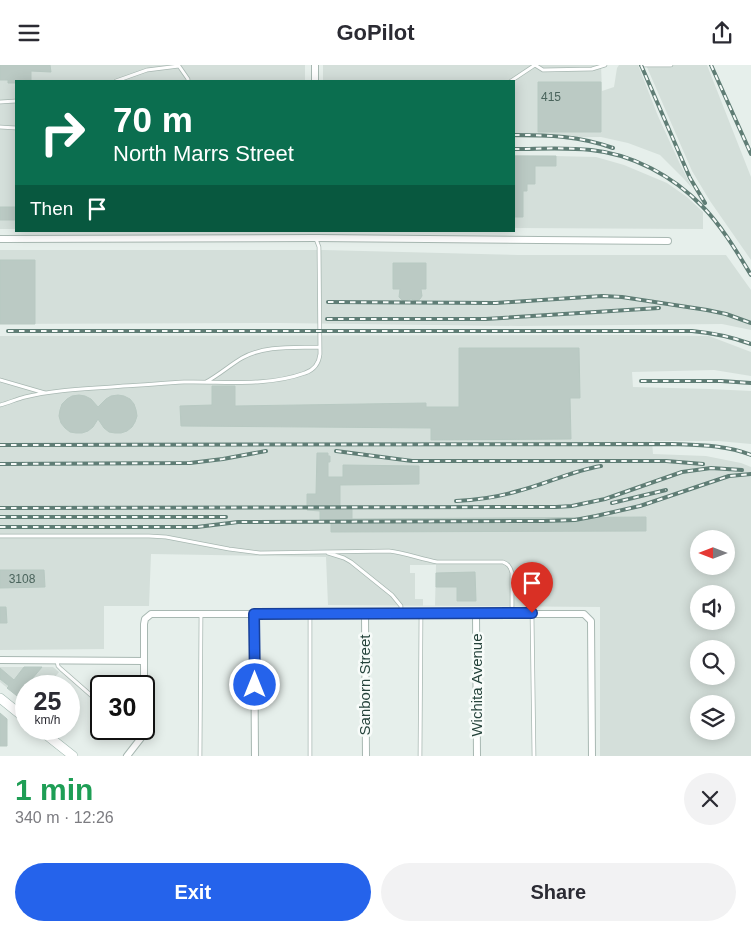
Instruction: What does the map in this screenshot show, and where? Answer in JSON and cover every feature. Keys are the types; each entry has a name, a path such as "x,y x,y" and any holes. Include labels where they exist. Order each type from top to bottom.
{"main road":[{"path":"0,698 15,710"},
{"path":"52,740 73,756"}],"street":[{"path":"315,65 315,80"},
{"path":"0,239 316,235 668,241"},
{"path":"254,614 255,756"},
{"name":"Sanborn Street","path":"365,614 366,756"},
{"name":"Wichita Avenue","path":"476,614 477,756"},
{"path":"144,675 145,619 151,615 584,614 591,621 592,756"},
{"path":"0,660 144,661"},
{"path":"127,756 140,740"}],"lane":[{"path":"512,80 535,65 542,70 592,69 605,65"},
{"path":"641,65 670,65"},
{"path":"119,80 147,70 179,66 188,80"},
{"path":"0,102 15,101"},
{"path":"0,127 15,128"},
{"path":"0,405 25,397 83,389 182,382 260,381 305,373 312,369 319,360 319,247 316,235"},
{"path":"205,382 220,374 243,357 260,351 320,347"},
{"path":"0,379 47,393"},
{"path":"0,537 149,536 166,537 260,553 389,551 402,552 437,562 503,562 508,564 512,573 512,613"},
{"path":"325,552 344,558 377,583 398,602 401,606 401,614"},
{"path":"532,613 534,756"},
{"path":"200,756 201,614"},
{"path":"310,614 310,756"},
{"path":"420,614 420,756"},
{"path":"57,661 58,666 90,694"}],"shaded area":[{"path":"0,65 305,65 305,80 15,80 15,229 0,229"},
{"path":"323,65 601,65 602,91 614,87 619,65 638,65 658,116 692,188 660,155 628,143 601,137 515,138 515,80 323,80"},
{"path":"646,65 707,65 751,177 751,260 710,201 692,171"},
{"path":"515,155 596,157 624,165 667,183 687,197 703,212 703,229 515,228"},
{"path":"0,250 324,250 518,255 726,255 751,290 751,330 722,324 519,326 280,323 0,324"},
{"path":"0,336 709,336 751,352 751,376 714,370 632,372 633,387 751,391 751,444 718,441 652,441 653,454 706,456 741,463 751,467 751,756 600,756 600,607 435,606 436,565 410,565 410,573 415,573 415,599 423,599 423,606 328,605 326,557 151,554 149,606 104,606 104,649 0,650"},
{"path":"0,667 53,667 59,672 57,675 15,675 15,694 0,682"}],"building":[{"path":"0,65 50,65 51,72 31,71 31,80 15,80 15,83 8,83 8,80 0,80"},
{"path":"538,82 601,82 601,132 538,132"},
{"path":"515,156 556,156 556,166 535,166 535,184 527,184 527,191 523,191 523,217 515,217"},
{"path":"0,207 15,207 15,220 0,220"},
{"path":"0,260 35,260 35,324 0,324"},
{"path":"393,263 426,263 426,289 421,289 422,296 420,299 417,301 411,299 402,300 399,297 400,289 393,289"},
{"path":"459,348 579,348 580,398 570,398 571,439 431,440 431,428 181,426 180,406 212,405 212,386 235,386 235,406 426,403 426,407 459,407"},
{"path":"79,395 91,399 98,407 111,396 124,396 134,404 137,416 135,422 127,431 121,433 109,432 98,419 88,431 82,433 70,432 61,423 60,410 62,404 67,399"},
{"path":"317,453 328,453 328,456 330,456 328,477 343,477 343,465 419,466 419,484 340,485 340,506 352,506 352,519 646,517 646,531 331,532 331,520 320,520 320,511 307,510 307,494 316,494"},
{"path":"0,570 44,570 45,587 0,588"},
{"path":"475,572 476,601 457,601 457,587 436,587 436,573"},
{"path":"0,607 6,607 7,623 0,623"},
{"path":"24,667 42,667 35,675 18,675"},
{"path":"0,668 14,680 15,679 15,694 7,688 9,686 0,679"},
{"path":"0,713 7,719 7,746 0,746"}],"railway":[{"path":"641,65 690,178 705,203"},
{"path":"711,65 751,154"},
{"path":"515,135 564,137 613,148"},
{"path":"515,149 562,148 606,152 622,156 651,168 691,195 709,213 751,275"},
{"path":"328,302 496,303 602,296 622,297 707,310 726,314 751,323"},
{"path":"327,319 486,319 659,308"},
{"path":"8,331 692,331 737,339 751,344"},
{"path":"641,381 751,383"},
{"path":"0,445 672,444 722,447 751,455"},
{"path":"0,464 190,463 266,451"},
{"path":"336,451 412,461 666,461 703,464"},
{"path":"456,501 503,495 601,466"},
{"path":"0,508 556,507 572,506 605,499 682,472 711,468 742,470"},
{"path":"0,527 197,527 238,522 575,520 640,506 729,476 751,474"},
{"path":"612,503 666,490"},
{"path":"0,517 226,517"}],"route":[{"path":"255,685 254,614 532,613"}]}
